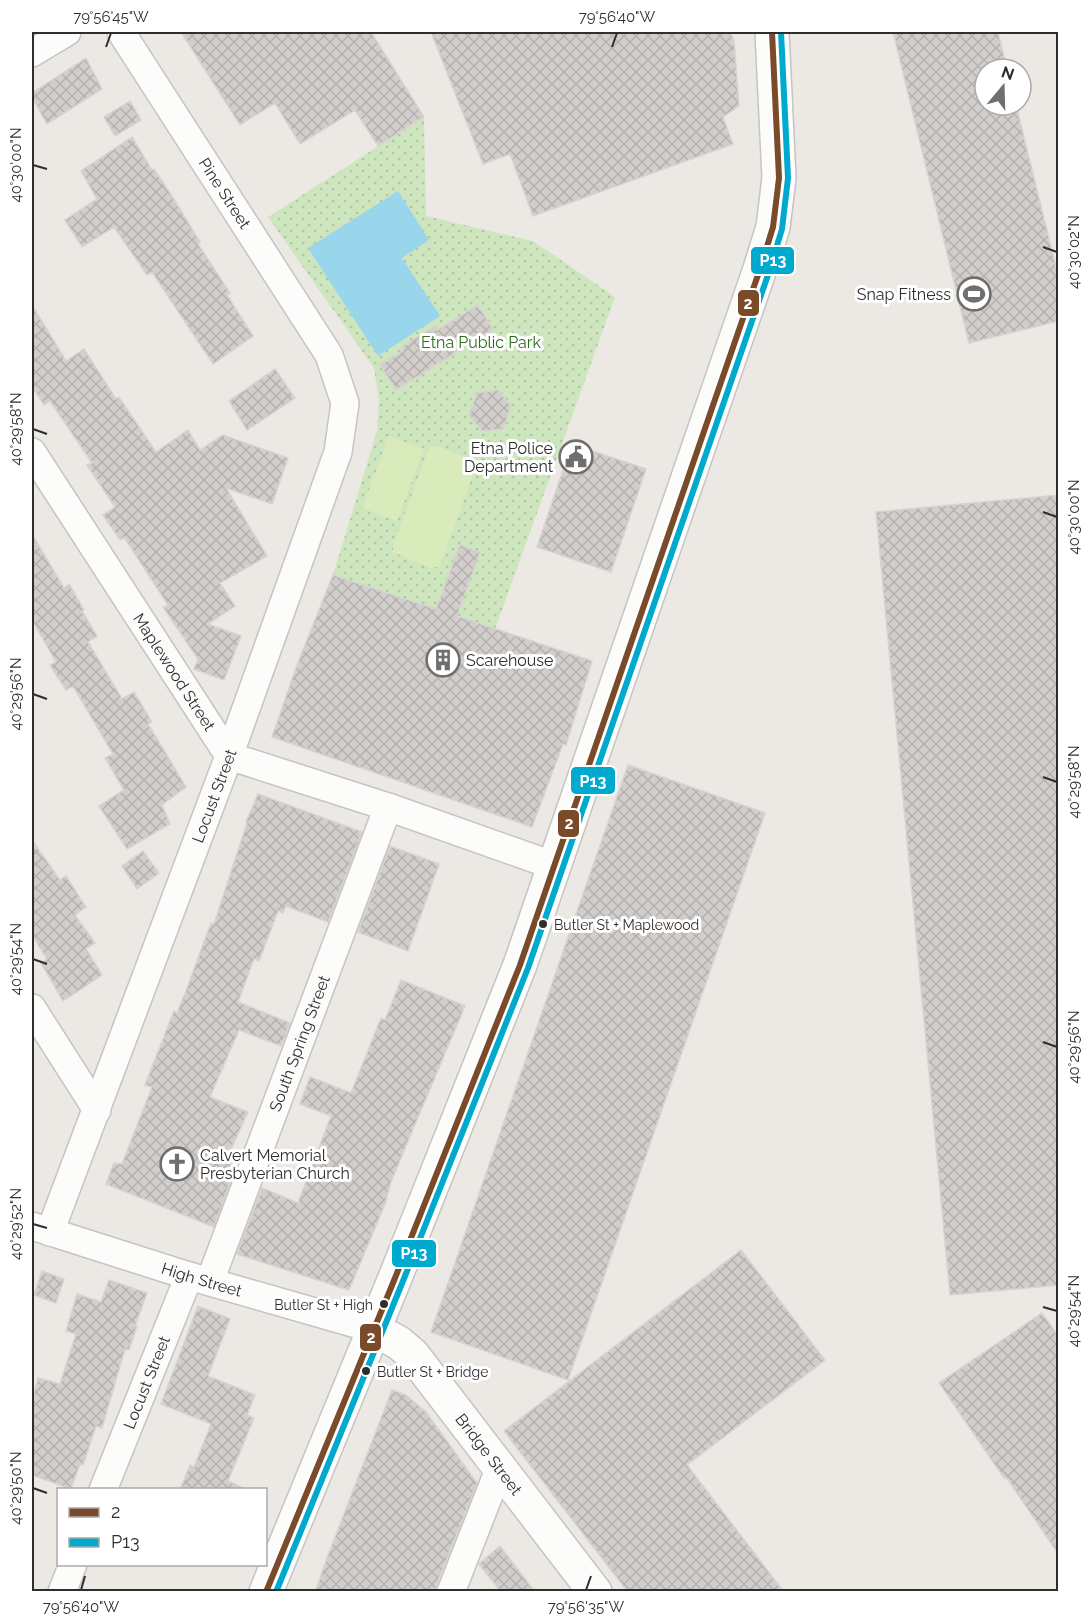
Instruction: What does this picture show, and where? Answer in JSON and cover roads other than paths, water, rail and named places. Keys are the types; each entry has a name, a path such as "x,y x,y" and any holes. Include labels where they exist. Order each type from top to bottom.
{"street":[{"path":"32,53 67,32"},
{"name":"Pine Street","path":"121,32 329,355"},
{"path":"266,1592 520,965 760,269 773,227 779,178 772,32"},
{"name":"Locust Street","path":"41,1229 97,1110 230,756 338,452 345,403 329,355"},
{"name":"Maplewood Street","path":"32,452 230,756"},
{"path":"230,756 388,807 555,866"},
{"name":"South Spring Street","path":"199,1278 388,807"},
{"path":"32,1008 97,1110"},
{"name":"High Street","path":"41,1229 374,1329"},
{"name":"Locust Street","path":"104,1488 199,1278"},
{"name":"Bridge Street","path":"374,1329 392,1338 413,1355 595,1592"},
{"path":"451,1592 500,1467"},
{"path":"62,1592 72,1566"}],"water":[{"path":"398,191 429,240 402,258 440,316 378,356 308,248"}],"place":[{"name":"Snap Fitness","path":"974,294"},
{"name":"Etna Police Department","path":"576,457"},
{"name":"Scarehouse","path":"443,660"},
{"name":"Butler St + Maplewood","path":"543,924"},
{"name":"Calvert Memorial Presbyterian Church","path":"177,1164"},
{"name":"Butler St + High","path":"384,1304"},
{"name":"Butler St + Bridge","path":"366,1371"}],"park label":[{"name":"Etna Public Park","path":"481,342"}]}
